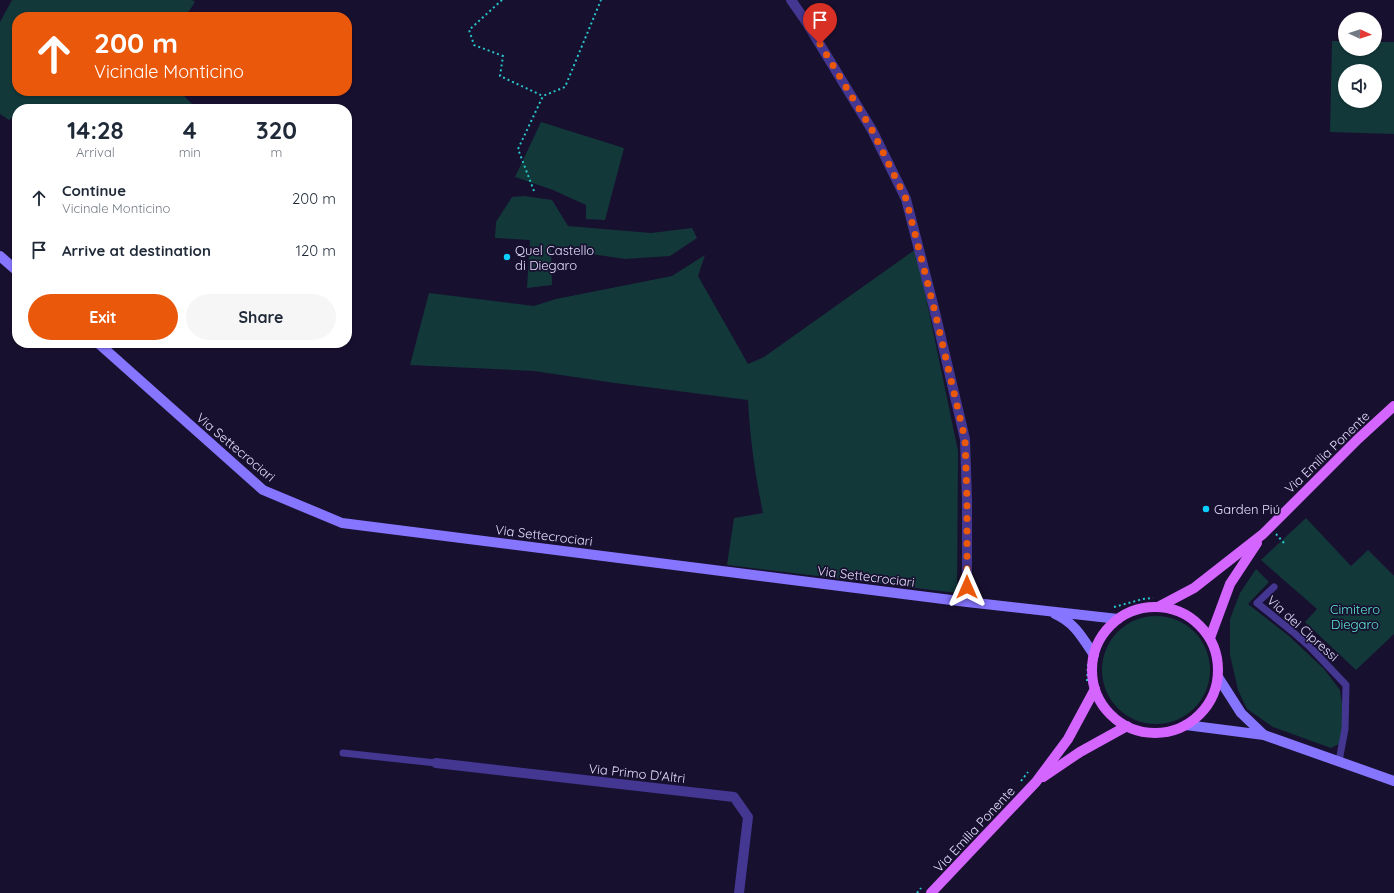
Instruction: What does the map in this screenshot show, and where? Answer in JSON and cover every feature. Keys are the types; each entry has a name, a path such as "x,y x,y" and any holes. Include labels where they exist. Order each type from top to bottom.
{"main road":[{"path":"0,256 12,267"},
{"name":"Via Settecrociari","path":"104,348 263,490 342,523 967,602 1118,619"},
{"name":"Via Emilia Ponente","path":"1158,602 1194,588 1266,531 1358,439 1394,406"},
{"name":"Via Emilia Ponente","path":"1210,638 1230,584 1266,531"},
{"path":"1158,602 1180,611 1198,622 1210,638 1217,656 1218,677 1213,696 1202,713 1186,725 1167,732 1146,732 1127,726 1113,717 1103,704 1095,690 1091,658 1103,635 1118,619 1131,611 1158,602"},
{"name":"Via Settecrociari","path":"1048,611 1065,619 1076,628 1091,658"},
{"path":"1218,677 1241,713 1264,734"},
{"name":"Via Emilia Ponente","path":"932,893 1036,782 1068,739 1095,690"},
{"path":"1186,725 1264,734 1394,781"},
{"name":"Via Emilia Ponente","path":"1036,782 1080,752 1127,726"}],"street":[{"path":"791,0 805,20 872,130 906,199 950,371 965,439 967,500 967,602"},
{"name":"Via Primo D'Altri","path":"436,763 734,797 748,817 739,893"}],"lane":[{"name":"Via dei Cipressi","path":"1274,587 1257,603 1294,632 1346,685 1345,729 1339,761"},
{"path":"343,753 436,763"}],"path":[{"path":"502,0 469,30 474,45 503,56 500,76 543,96"},
{"path":"534,191 518,149 543,96 565,87 601,0"},
{"path":"1266,531 1284,543"},
{"path":"1109,608 1143,599 1158,602"},
{"path":"1085,686 1091,658"},
{"path":"1019,782 1030,771"},
{"path":"916,893 922,888"}],"green space":[{"path":"12,0 192,0 195,2 188,12 12,12 12,96 184,96 192,104 12,104 12,118 9,120 0,114 0,22"},
{"path":"1332,41 1338,41 1338,56 1382,56 1382,42 1394,42 1394,134 1330,132"},
{"path":"541,122 624,148 605,220 586,219 586,205 553,190 515,177"},
{"path":"524,196 552,200 568,226 651,233 692,228 697,238 670,256 625,259 551,248 552,285 527,288 530,240 495,238 496,222 512,197"},
{"path":"916,249 958,451 957,593 727,565 734,518 763,513 753,456 748,400 534,371 410,365 429,293 534,306 556,299 672,276 705,255 698,276 748,364 764,357"},
{"name":"Cimitero Diegaro","path":"1306,518 1351,566 1368,550 1394,576 1394,634 1356,670 1305,622 1317,609 1261,560"},
{"path":"1256,569 1269,582 1248,604 1289,636 1324,669 1340,690 1343,711 1342,731 1339,744 1331,748 1273,727 1247,709 1238,690 1230,655 1230,619 1240,593"},
{"path":"1156,616 1177,620 1194,632 1206,649 1210,670 1206,691 1194,708 1177,720 1156,724 1135,720 1118,708 1106,691 1102,670 1106,649 1118,632 1135,620"}],"place":[{"name":"Quel Castello di Diegaro","path":"507,257"},
{"name":"Garden Piú","path":"1206,509"}],"route":[{"path":"820,44 872,130 906,199 950,371 965,439 967,587"}]}
